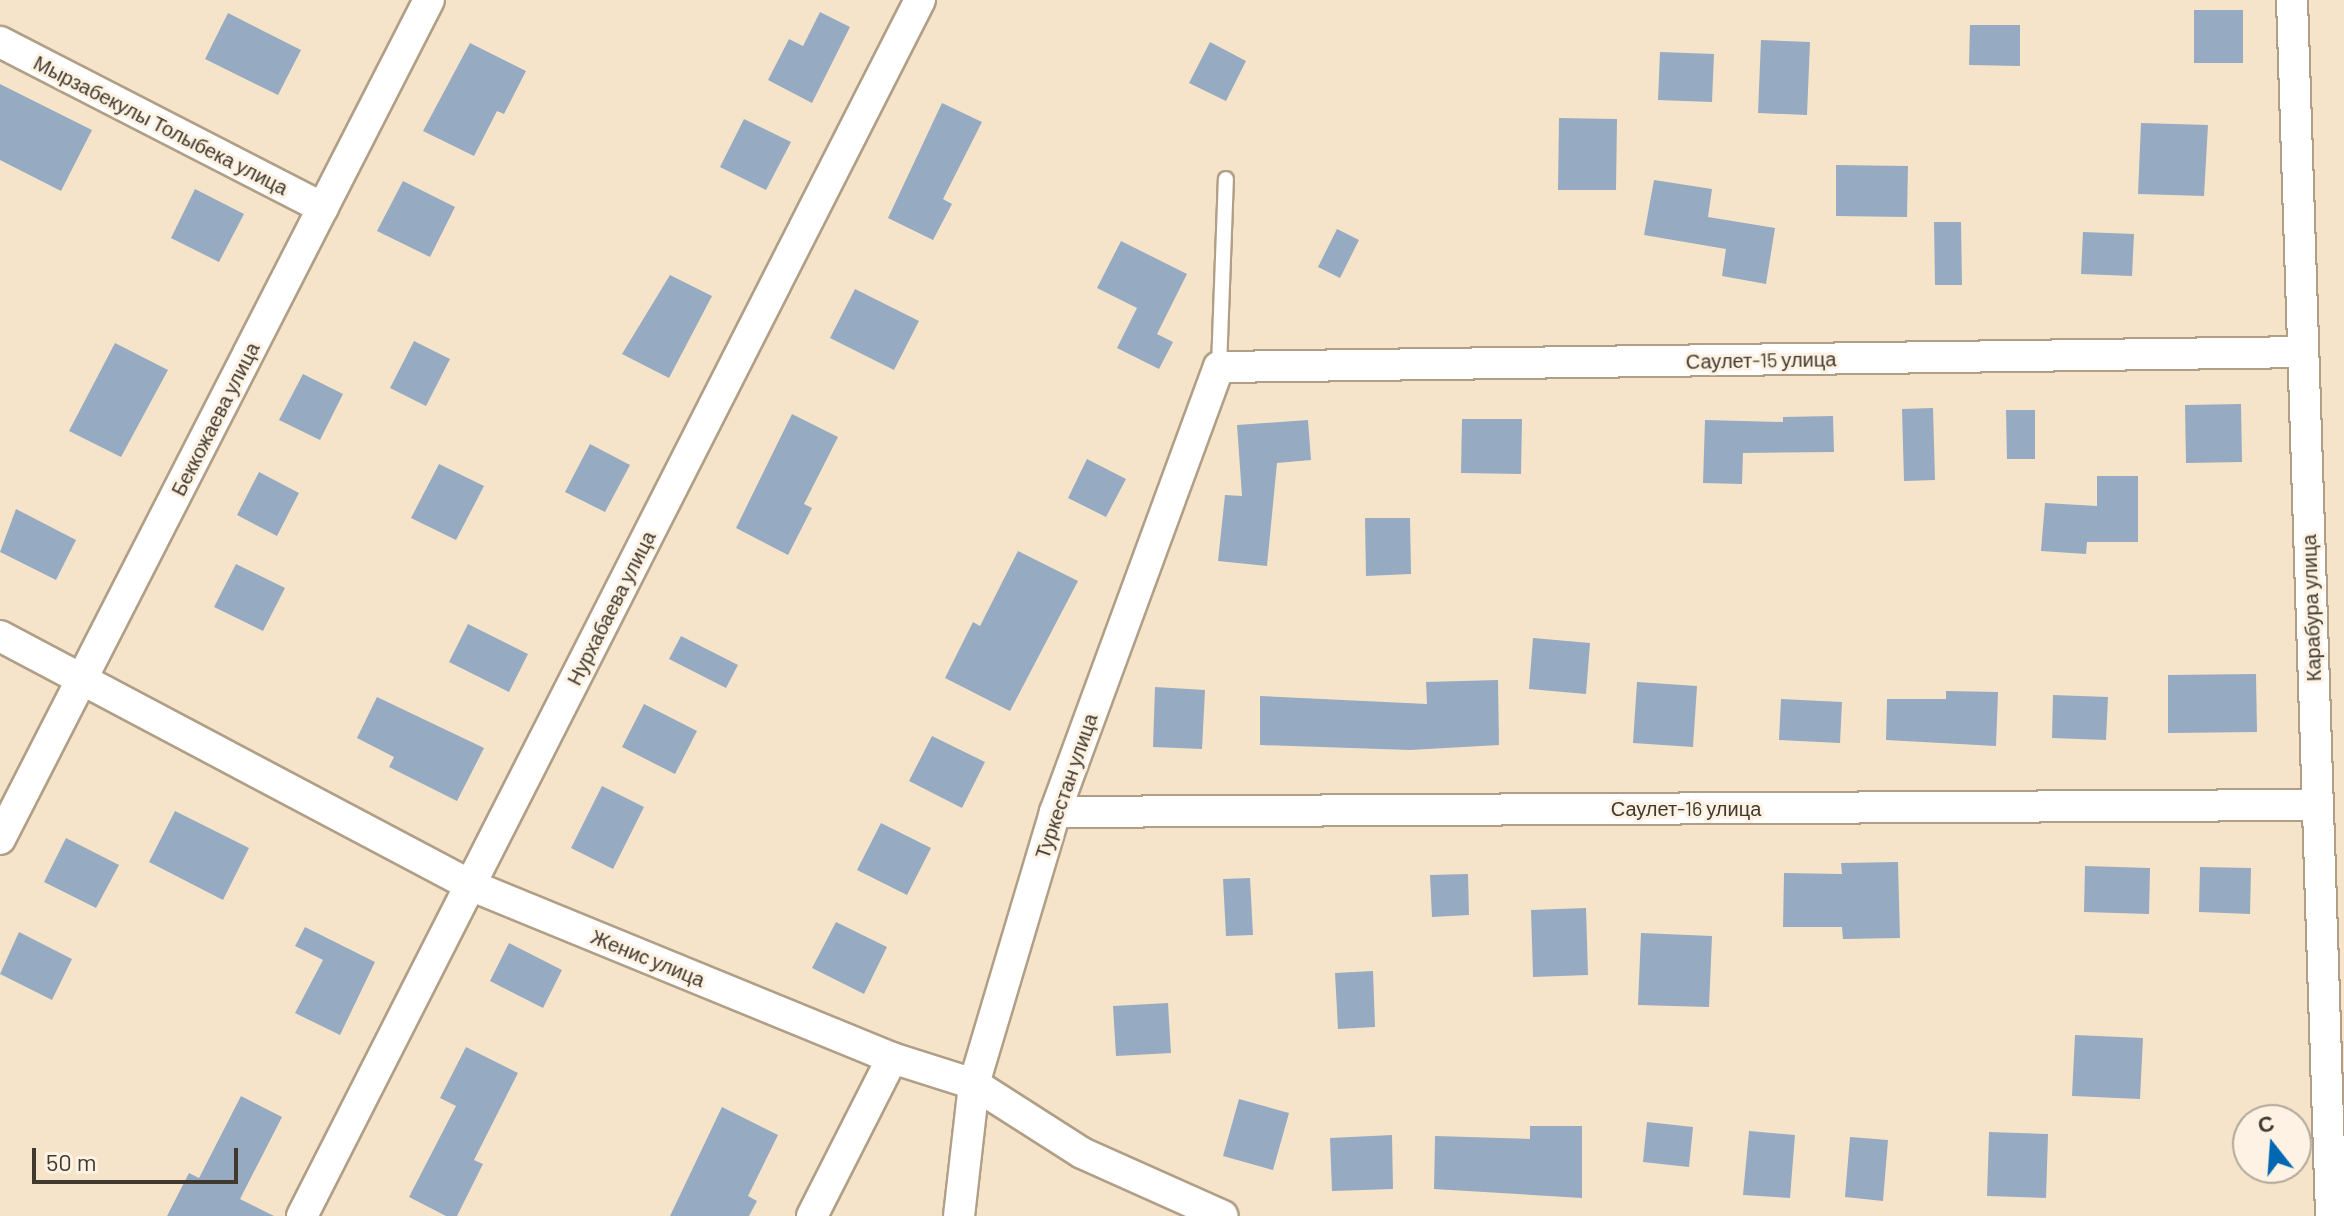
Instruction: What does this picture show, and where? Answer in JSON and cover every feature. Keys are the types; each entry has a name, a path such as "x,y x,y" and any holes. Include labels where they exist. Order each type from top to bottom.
{"street":[{"name":"Беккожаева улица","path":"0,839 429,0"},
{"name":"Нурхабаева улица","path":"302,1216 920,0"},
{"name":"Карабура улица","path":"2292,0 2331,1216"},
{"name":"Мырзабекулы Толыбека улица","path":"0,42 323,208"},
{"name":"Саулет-15 улица","path":"1219,367 2303,352"},
{"name":"Туркестан улица","path":"959,1216 974,1084 1055,812 1219,367"},
{"name":"Женис улица","path":"0,636 470,885 892,1058 974,1084 1082,1153 1223,1216"},
{"name":"Саулет-16 улица","path":"1055,812 2318,805"},
{"path":"812,1216 892,1058"}],"lane":[{"path":"1219,367 1226,179"}],"building":[{"path":"2194,10 2243,10 2243,63 2194,63"},
{"path":"820,12 850,27 812,103 768,80 789,39 803,46"},
{"path":"228,13 301,50 278,95 205,59"},
{"path":"1970,25 2020,25 2020,66 1969,65"},
{"path":"1761,40 1810,42 1807,115 1758,113"},
{"path":"1210,42 1246,61 1226,101 1189,83"},
{"path":"470,43 526,71 504,114 497,111 474,156 423,131"},
{"path":"1660,52 1714,54 1712,102 1658,100"},
{"path":"0,84 92,130 61,191 0,160"},
{"path":"942,103 982,122 943,199 952,204 933,240 888,218"},
{"path":"1559,118 1617,119 1616,190 1558,190"},
{"path":"744,119 791,142 766,190 720,167"},
{"path":"2141,123 2208,125 2204,196 2138,194"},
{"path":"1836,165 1908,166 1907,217 1836,216"},
{"path":"1654,180 1712,189 1708,217 1775,228 1766,284 1722,276 1726,249 1644,235"},
{"path":"403,181 455,207 430,257 377,231"},
{"path":"195,189 244,214 219,262 171,238"},
{"path":"1934,222 1961,222 1962,285 1935,285"},
{"path":"1337,229 1359,240 1340,278 1318,267"},
{"path":"2083,232 2134,234 2132,276 2081,274"},
{"path":"1121,241 1187,274 1157,334 1173,342 1159,369 1117,348 1137,308 1097,288"},
{"path":"670,275 712,296 669,378 622,354"},
{"path":"855,289 919,321 894,370 830,338"},
{"path":"414,341 450,359 426,406 390,388"},
{"path":"115,343 168,370 121,457 69,431"},
{"path":"303,374 343,394 320,440 279,420"},
{"path":"2241,404 2242,462 2186,463 2185,405"},
{"path":"1933,408 1935,480 1904,481 1902,409"},
{"path":"2006,410 2035,410 2035,459 2007,459"},
{"path":"792,414 838,437 804,504 812,508 788,555 736,528"},
{"path":"1833,416 1834,452 1743,453 1742,484 1703,483 1705,420 1783,422 1783,417"},
{"path":"1462,419 1522,419 1521,474 1461,473"},
{"path":"1308,420 1311,460 1277,463 1267,566 1218,561 1225,495 1242,496 1237,425"},
{"path":"590,444 630,465 605,512 565,492"},
{"path":"1087,459 1126,479 1106,517 1068,498"},
{"path":"439,464 484,486 456,540 411,518"},
{"path":"259,472 299,493 277,536 237,515"},
{"path":"2097,476 2138,476 2138,542 2087,542 2086,554 2041,551 2045,503 2097,506"},
{"path":"16,509 76,540 56,580 0,552"},
{"path":"1365,518 1410,518 1411,574 1366,576"},
{"path":"1018,551 1078,581 1010,711 945,678 973,622 980,626"},
{"path":"236,564 285,588 263,631 214,607"},
{"path":"468,624 528,654 509,692 449,662"},
{"path":"681,636 738,665 726,688 669,659"},
{"path":"1533,638 1590,643 1586,694 1529,689"},
{"path":"2256,674 2257,732 2168,733 2168,675"},
{"path":"1498,680 1499,745 1410,750 1260,745 1260,696 1427,704 1426,682"},
{"path":"1637,682 1697,686 1693,747 1633,743"},
{"path":"1155,687 1205,690 1202,749 1153,747"},
{"path":"1946,691 1998,692 1996,746 1886,740 1887,699 1946,699"},
{"path":"2053,695 2108,697 2106,740 2052,738"},
{"path":"377,697 484,748 457,801 389,767 394,757 357,738"},
{"path":"1781,699 1842,702 1840,743 1779,740"},
{"path":"644,704 697,731 675,774 622,747"},
{"path":"932,736 985,762 962,808 909,781"},
{"path":"602,786 644,807 613,869 571,848"},
{"path":"175,811 249,848 223,900 149,862"},
{"path":"881,823 931,848 907,895 857,870"},
{"path":"66,838 119,865 96,908 44,882"},
{"path":"1898,862 1900,938 1843,939 1842,927 1783,927 1784,873 1842,874 1841,863"},
{"path":"2085,866 2150,868 2149,914 2084,912"},
{"path":"2200,867 2251,868 2250,914 2199,912"},
{"path":"1468,874 1469,915 1432,917 1430,875"},
{"path":"1250,878 1253,935 1226,936 1223,879"},
{"path":"1586,908 1588,975 1533,977 1531,910"},
{"path":"836,922 887,947 864,994 812,968"},
{"path":"305,927 375,962 340,1035 295,1013 323,960 295,946"},
{"path":"19,932 72,959 52,1000 0,974"},
{"path":"1641,933 1712,936 1709,1007 1638,1005"},
{"path":"509,943 562,970 543,1008 490,981"},
{"path":"1373,971 1375,1027 1338,1029 1335,973"},
{"path":"1168,1003 1171,1053 1116,1056 1113,1006"},
{"path":"2075,1035 2143,1038 2140,1099 2072,1096"},
{"path":"466,1047 518,1073 474,1160 483,1164 457,1216 446,1216 409,1197 456,1106 440,1098"},
{"path":"241,1096 282,1117 240,1199 274,1216 167,1216 189,1173 199,1178"},
{"path":"1239,1099 1289,1113 1273,1170 1223,1156"},
{"path":"722,1107 778,1135 748,1196 757,1201 749,1216 670,1216"},
{"path":"1647,1122 1693,1127 1689,1167 1643,1162"},
{"path":"1530,1126 1582,1126 1582,1198 1434,1189 1435,1136 1530,1139"},
{"path":"1749,1131 1795,1135 1790,1198 1743,1195"},
{"path":"1989,1132 2048,1134 2046,1198 1987,1196"},
{"path":"1392,1135 1393,1189 1332,1191 1330,1138"},
{"path":"1850,1137 1888,1140 1883,1201 1845,1197"}]}
